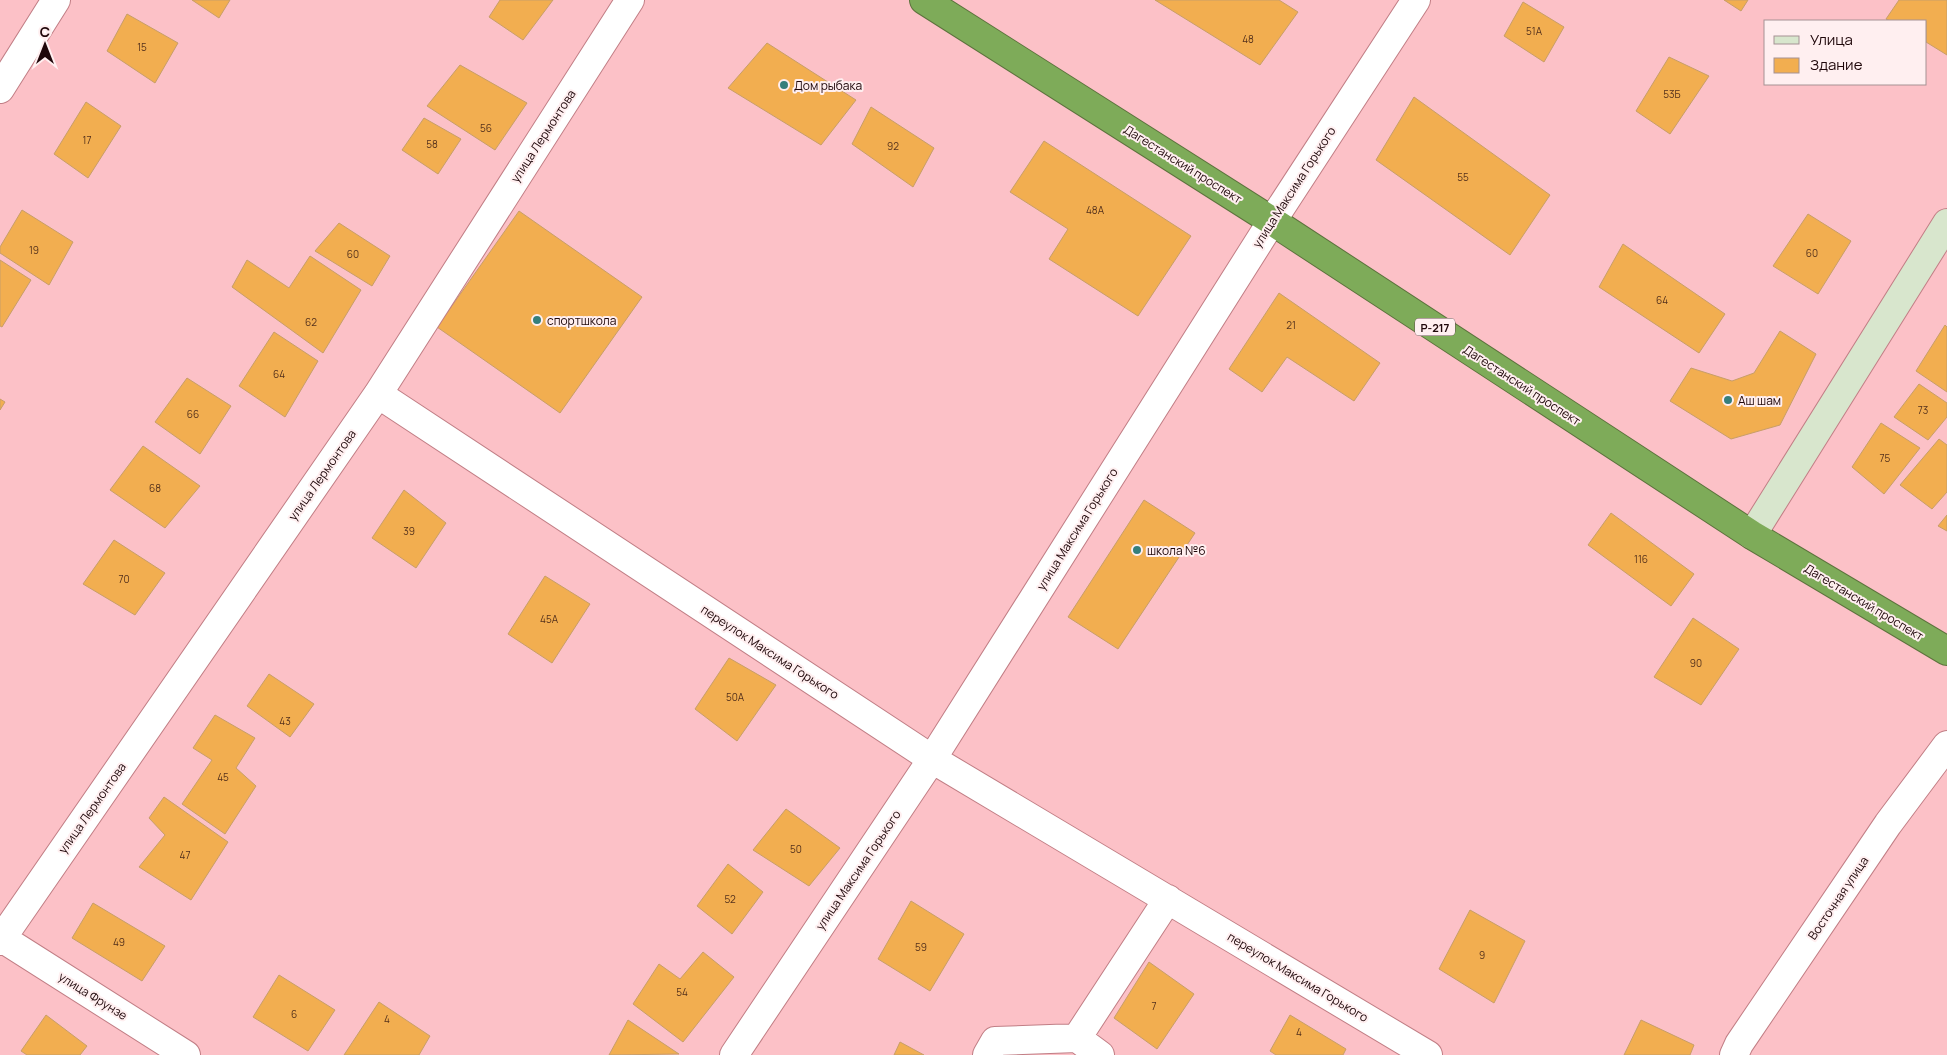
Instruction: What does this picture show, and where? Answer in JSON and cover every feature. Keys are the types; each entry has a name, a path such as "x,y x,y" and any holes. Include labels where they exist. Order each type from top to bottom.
{"highway":[{"name":"Дагестанский проспект","path":"924,0 1272,221 1752,534 1947,651"}],"street":[{"path":"0,88 56,0"},
{"name":"улица Лермонтова","path":"1,939 378,394 630,0"},
{"name":"улица Максима Горького","path":"734,1055 932,759 1272,221 1416,0"},
{"path":"1752,534 1947,223"},
{"name":"переулок Максима Горького","path":"378,394 932,759 1428,1055"},
{"name":"Восточная улица","path":"1734,1055 1738,1044 1888,824 1947,745"},
{"path":"1077,1038 1168,900"},
{"name":"улица Фрунзе","path":"1,939 186,1055"},
{"path":"987,1055 996,1041 1077,1038 1100,1055"}],"building":[{"path":"192,0 230,0 219,18"},
{"path":"500,0 553,0 523,40 489,17"},
{"path":"1155,0 1279,0 1298,12 1260,65"},
{"path":"1724,0 1748,0 1741,11"},
{"path":"1899,0 1947,0 1947,55 1927,43 1927,20 1886,19"},
{"path":"1523,2 1564,27 1544,62 1504,36"},
{"path":"127,14 178,43 155,83 107,51"},
{"path":"767,43 856,100 821,145 728,88"},
{"path":"1669,57 1709,76 1670,134 1636,111"},
{"path":"460,65 527,103 495,150 427,106"},
{"path":"1414,97 1550,195 1510,255 1376,160"},
{"path":"86,102 121,126 88,178 54,154"},
{"path":"871,107 934,148 913,187 852,144"},
{"path":"424,118 461,139 438,174 402,150"},
{"path":"1044,141 1191,236 1138,316 1049,259 1068,229 1010,192"},
{"path":"22,210 73,242 49,285 0,253 0,247"},
{"name":"спортшкола","path":"519,211 642,297 560,413 437,327"},
{"path":"1808,214 1851,241 1818,294 1773,266"},
{"path":"339,223 390,256 372,286 315,251"},
{"path":"1623,244 1725,314 1699,353 1599,287"},
{"path":"310,256 361,290 323,353 232,287 247,260 289,288"},
{"path":"0,260 31,280 2,327 0,326"},
{"path":"1279,293 1380,363 1354,401 1287,357 1262,392 1229,369"},
{"path":"1945,325 1947,327 1947,392 1916,371"},
{"path":"1780,331 1816,354 1780,425 1731,439 1670,401 1691,368 1732,381 1754,373"},
{"path":"274,332 318,361 285,417 239,386"},
{"path":"187,378 231,406 200,454 155,422"},
{"path":"1919,384 1947,403 1947,417 1928,440 1894,417"},
{"path":"0,399 5,402 0,410"},
{"path":"1881,423 1920,448 1884,494 1852,467"},
{"path":"1939,439 1947,445 1947,492 1932,509 1900,485"},
{"path":"143,446 200,486 165,528 110,490"},
{"path":"404,490 446,523 416,568 372,538"},
{"path":"1144,500 1195,533 1118,649 1068,617"},
{"path":"1611,513 1694,574 1671,606 1588,545"},
{"path":"1947,515 1947,531 1938,526"},
{"path":"114,540 165,573 135,615 83,584"},
{"path":"545,576 590,604 552,663 508,634"},
{"path":"1693,618 1739,649 1701,705 1654,677"},
{"path":"729,658 776,685 737,741 695,709"},
{"path":"269,674 314,704 290,737 247,706"},
{"path":"215,715 255,738 236,768 256,786 225,834 182,804 212,760 193,748"},
{"path":"164,797 228,842 191,900 139,867 165,835 149,818"},
{"path":"786,809 840,848 809,886 753,850"},
{"path":"728,864 763,892 732,934 697,906"},
{"path":"911,901 964,934 930,991 878,959"},
{"path":"93,903 165,946 142,981 72,938"},
{"path":"1470,910 1525,941 1494,1003 1439,969"},
{"path":"703,952 734,977 683,1042 633,1004 659,964 680,979"},
{"path":"1149,962 1194,994 1157,1049 1114,1018"},
{"path":"279,975 335,1010 308,1051 253,1017"},
{"path":"379,1002 430,1036 419,1055 344,1055"},
{"path":"46,1015 87,1046 80,1055 27,1055 21,1051"},
{"path":"1290,1015 1346,1049 1343,1055 1276,1055 1270,1051"},
{"path":"628,1020 679,1054 609,1055"},
{"path":"1641,1020 1694,1045 1690,1055 1624,1055"},
{"path":"900,1042 924,1055 894,1055"}],"place":[{"name":"Дом рыбака","path":"784,85"},
{"name":"спортшкола","path":"537,320"},
{"name":"Аш шам","path":"1728,400"},
{"name":"школа №6","path":"1137,550"}]}
